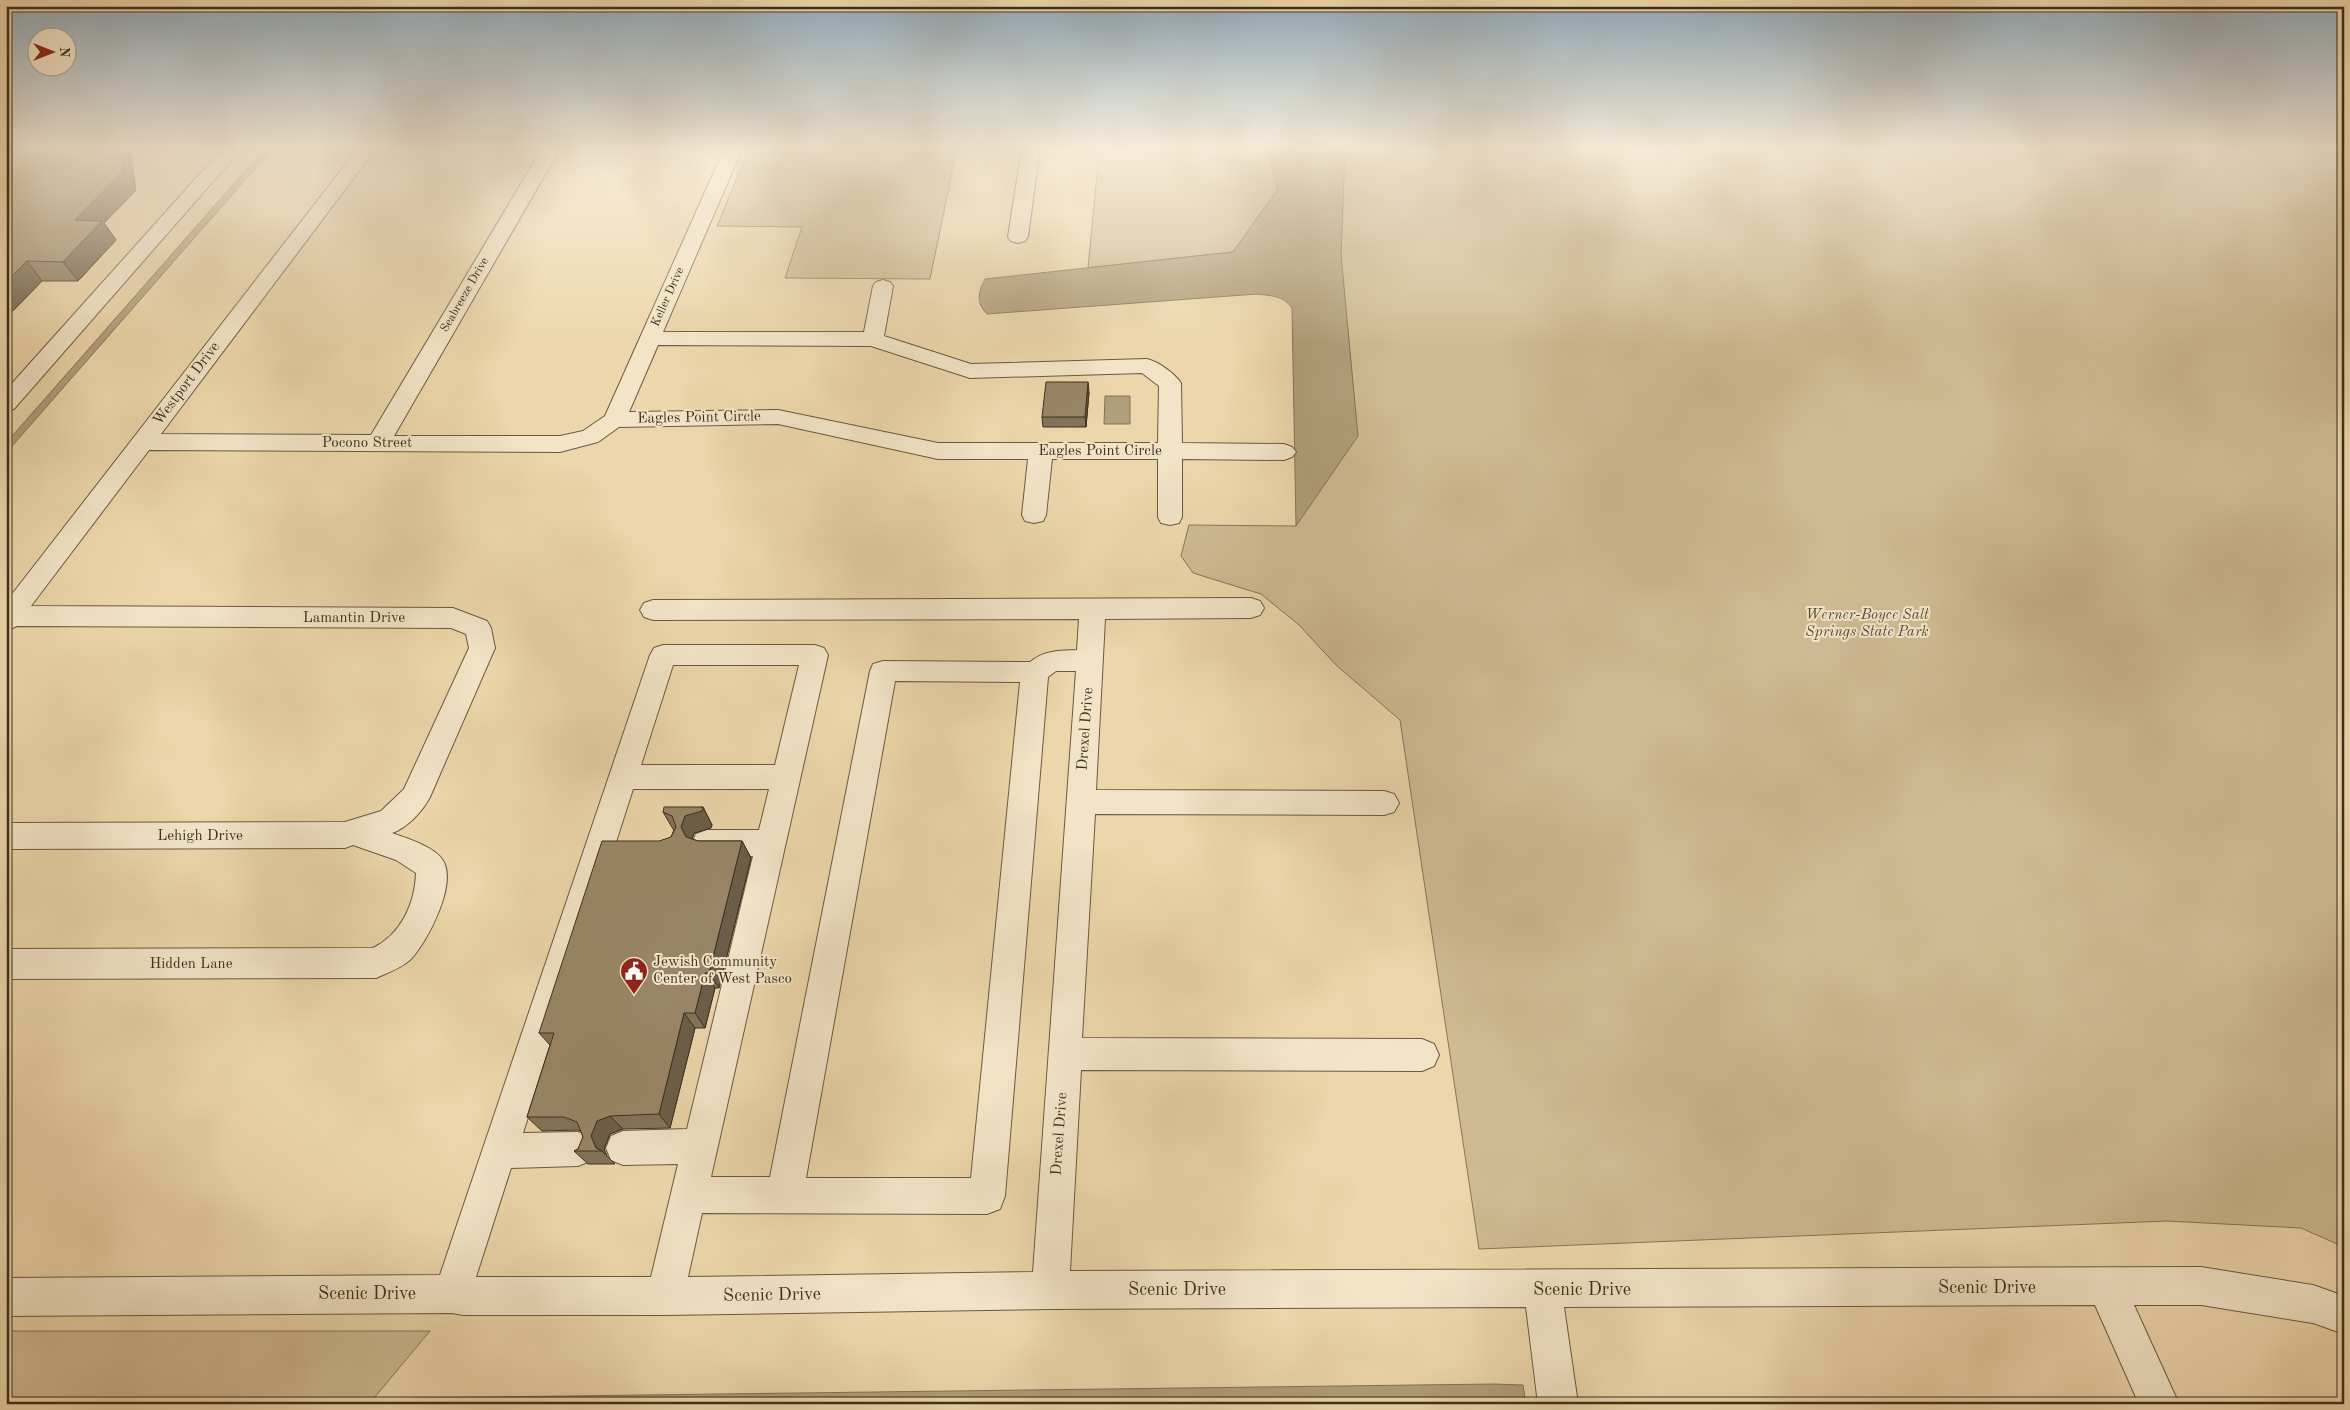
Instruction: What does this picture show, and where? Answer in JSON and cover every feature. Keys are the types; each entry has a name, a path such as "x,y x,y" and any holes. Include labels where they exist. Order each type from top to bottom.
{"street":[{"path":"6,404 176,213"},
{"name":"Westport Drive","path":"8,619 318,213"},
{"name":"Seabreeze Drive","path":"378,443 513,213"},
{"name":"Keller Drive","path":"614,420 705,213"},
{"path":"1018,237 1021,213"},
{"path":"873,339 883,286"},
{"name":"Eagles Point Circle","path":"614,420 778,417 938,451 1170,451 1170,383 1146,366 970,371 873,339 650,338"},
{"name":"Pocono Street","path":"143,442 560,444 590,437 614,420"},
{"path":"1034,515 1041,451"},
{"path":"1170,518 1170,451 1284,452"},
{"path":"452,1294 499,1151 615,843 622,778 663,655 664,610 1251,608"},
{"name":"Drexel Drive","path":"1050,1290 1093,609"},
{"name":"Lamantin Drive","path":"8,619 453,618 478,628 482,648 419,789 415,797 391,821"},
{"path":"663,655 815,655 666,1296"},
{"path":"785,1194 883,671 1035,672 1050,661 1090,660"},
{"path":"689,1195 987,1196 1035,672"},
{"path":"622,778 786,778"},
{"path":"1081,802 1384,803"},
{"name":"Lehigh Drive","path":"6,836 344,835 391,821"},
{"name":"Hidden Lane","path":"6,964 376,963 399,950 425,913 432,888 431,867 405,850 372,840 355,832"},
{"path":"707,843 771,843"},
{"path":"1065,1054 1422,1055"},
{"path":"623,1148 700,1146"},
{"path":"499,1151 578,1149"},
{"name":"Scenic Drive","path":"6,1296 452,1294 463,1296 666,1296 1050,1290 1543,1290 2201,1286 2313,1304 2344,1315"},
{"path":"2106,1287 2159,1404"},
{"path":"1543,1290 1558,1404"}],"green space":[{"path":"722,213 944,213 930,279 785,278 802,227 717,226"},
{"path":"1093,213 1261,213 1233,252 1088,268"},
{"name":"Werner-Boyce Salt Springs State Park","path":"1343,213 2344,213 2344,1247 2301,1228 2167,1221 1479,1249 1400,720 1336,665 1299,625 1261,594 1193,573 1181,556 1189,525 1296,526 1341,255"},
{"path":"6,1331 430,1331 369,1404 6,1404"}],"shaded area":[{"path":"208,213 216,213 6,453 6,443"},
{"path":"1261,213 1343,213 1341,255 1358,436 1296,526 1292,308 1281,298 1257,294 987,314 981,306 979,297 985,279 1233,252"},
{"path":"1105,396 1130,396 1130,424 1104,424"},
{"path":"1523,1385 1525,1398 1498,1404 397,1404 410,1398"}],"building":[{"path":"6,213 82,213 75,220 102,221 63,262 27,261 6,282"},
{"path":"1046,382 1088,382 1085,417 1042,417"},
{"name":"Jewish Community Center of West Pasco","path":"664,807 703,807 702,811 685,816 681,827 686,837 698,841 742,841 709,973 705,973 695,1013 684,1013 659,1114 610,1116 597,1121 591,1136 596,1148 602,1151 574,1151 578,1149 583,1137 577,1122 564,1117 527,1117 554,1033 539,1033 602,841 659,841 671,837 676,827 672,816 663,812"}],"place":[{"name":"Jewish Community Center of West Pasco","path":"634,995"}]}
